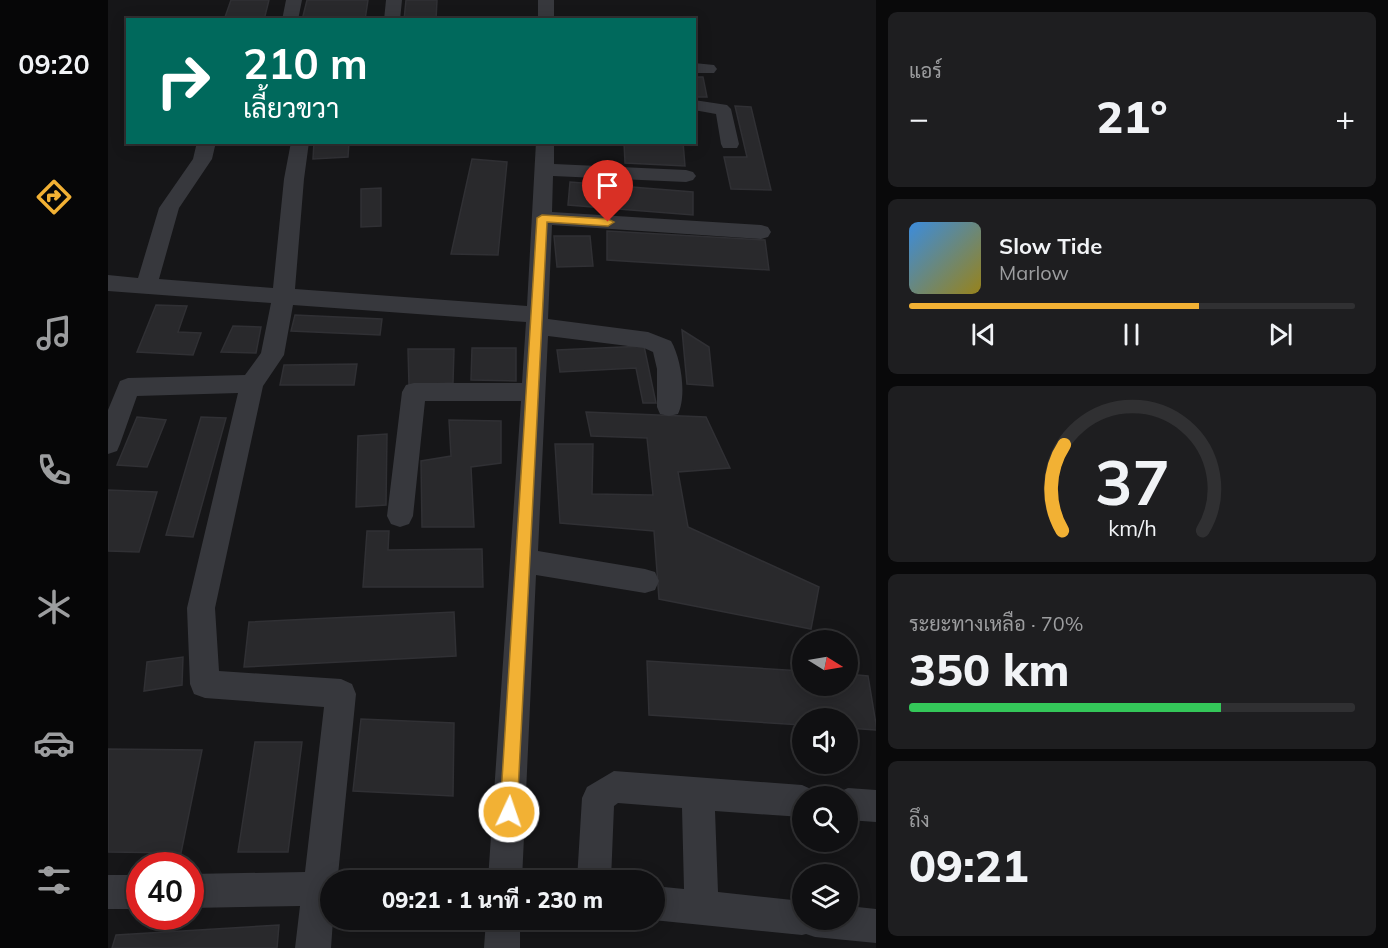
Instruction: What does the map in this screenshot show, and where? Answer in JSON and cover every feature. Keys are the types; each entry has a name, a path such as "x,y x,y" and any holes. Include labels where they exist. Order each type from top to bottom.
{"street":[{"path":"290,18 294,0"},
{"path":"392,18 394,0"},
{"path":"546,0 546,18"},
{"path":"696,105 722,109 725,113 730,144"},
{"path":"146,286 169,208 202,159 206,144"},
{"path":"300,144 283,297 272,355 252,384 201,608 205,684 341,694 327,870"},
{"path":"506,870 537,321 544,144"},
{"path":"544,170 686,176"},
{"path":"542,218 761,232"},
{"path":"108,283 537,321 648,340 663,347 669,369 669,407"},
{"path":"108,444 128,387 252,384"},
{"path":"400,516 414,392 533,392"},
{"path":"523,561 645,581"},
{"path":"594,870 598,798 614,787 792,800"},
{"path":"698,793 701,908"},
{"path":"858,805 876,806"},
{"path":"204,891 320,889"},
{"path":"108,892 126,892"},
{"path":"665,904 792,917"},
{"path":"314,948 320,916"},
{"path":"858,924 876,926"},
{"path":"502,948 503,930"}],"building":[{"path":"231,0 269,0 264,18 225,18"},
{"path":"307,0 368,0 365,18 302,18"},
{"path":"406,0 437,0 436,18 404,18"},
{"path":"696,77 703,77 707,97 696,97"},
{"path":"735,106 751,107 771,190 731,189 724,157 747,157"},
{"path":"314,144 349,144 348,157 313,159"},
{"path":"624,144 683,144 685,166 625,163"},
{"path":"472,159 507,162 498,255 451,254"},
{"path":"570,182 693,192 693,215 568,205"},
{"path":"381,188 381,226 361,227 361,189"},
{"path":"607,231 765,240 769,270 607,260"},
{"path":"554,236 590,236 593,266 557,267"},
{"path":"156,305 187,306 178,332 201,333 193,355 137,352"},
{"path":"295,315 382,319 380,335 291,331"},
{"path":"233,326 261,327 256,353 221,352"},
{"path":"682,330 709,347 713,386 687,384"},
{"path":"644,346 656,403 643,403 636,368 560,372 557,350"},
{"path":"472,348 516,348 516,381 471,380"},
{"path":"408,349 454,349 453,383 409,385"},
{"path":"357,364 354,385 280,385 284,365"},
{"path":"586,412 706,417 730,468 678,472 688,527 819,587 811,629 659,599 654,531 560,523 555,444 593,444 592,494 653,495 647,438 591,436"},
{"path":"137,417 166,420 147,467 117,465"},
{"path":"201,417 226,418 193,537 166,535"},
{"path":"449,420 501,421 501,463 471,467 474,527 422,527 421,461 451,456"},
{"path":"387,434 386,505 356,507 358,436"},
{"path":"108,490 157,492 139,552 108,551"},
{"path":"367,531 389,531 388,550 482,549 483,587 363,587"},
{"path":"454,612 456,656 244,667 249,622"},
{"path":"183,657 182,685 144,691 147,662"},
{"path":"647,661 792,670 792,696 858,696 858,675 868,676 876,730 858,729 858,708 792,708 792,724 649,715"},
{"path":"361,719 454,723 453,796 353,791"},
{"path":"255,742 302,742 288,852 238,852"},
{"path":"108,749 202,750 181,852 108,852"},
{"path":"279,925 277,948 112,948 116,935"}],"route":[{"path":"509,812 542,218 608,222"}]}
